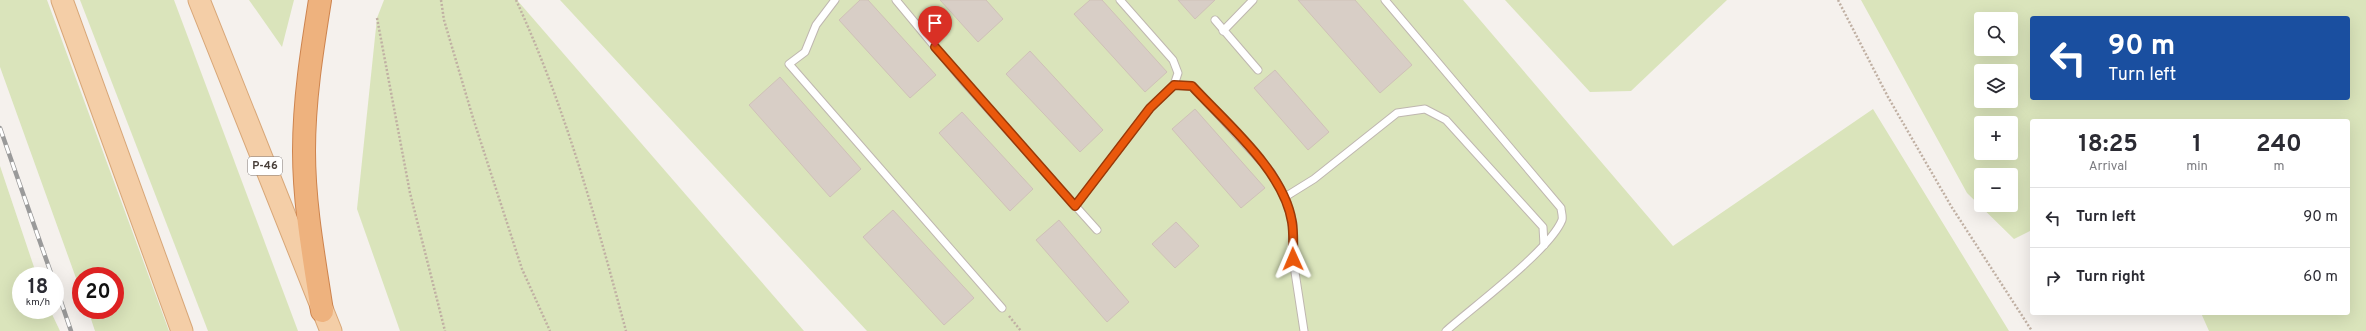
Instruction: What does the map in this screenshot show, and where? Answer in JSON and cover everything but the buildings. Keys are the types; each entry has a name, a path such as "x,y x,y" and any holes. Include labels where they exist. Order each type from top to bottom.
{"highway":[{"path":"320,0 306,91 304,153 308,214 322,311"}],"main road":[{"path":"62,0 182,331"},
{"name":"Р-46","path":"199,0 331,331"}],"lane":[{"path":"835,0 816,25 805,52 789,64 1002,308"},
{"path":"896,0 965,83 1097,230"},
{"path":"1075,206 1150,108 1174,85 1178,73 1173,60 1120,0"},
{"path":"1223,31 1253,0"},
{"path":"1385,0 1561,208 1562,218 1554,233 1544,245 1446,331"},
{"path":"1215,20 1258,70"},
{"path":"1174,85 1192,86 1271,172 1285,197 1292,223 1293,259 1304,331"},
{"path":"1285,197 1314,180 1397,113 1425,109 1446,120 1543,227 1544,245"}],"path":[{"path":"441,0 444,20 473,118 522,269 550,331"},
{"path":"516,0 537,45 586,186 626,331"},
{"path":"1838,0 1888,97 1947,199 2032,331"},
{"path":"376,18 410,193 445,331"}],"green space":[{"path":"0,0 47,0 169,331 95,331 91,319 124,319 124,267 72,267 0,67"},
{"path":"80,0 174,0 298,331 208,331"},
{"path":"249,0 294,0 282,47"},
{"path":"384,0 517,0 804,331 400,331 357,209 377,18"},
{"path":"560,0 1463,0 1673,246 1873,109 2009,331 867,331"},
{"path":"1505,0 1727,0 1631,91 1590,92"},
{"path":"1861,0 2366,0 2366,331 2209,331 2202,315 2350,315 2350,119 2030,119 2030,231 2014,239 1986,212 2018,212 2018,168 1974,168 1974,200 1967,193"},
{"path":"0,166 34,267 12,267 12,319 54,319 60,331 0,331"}],"railway":[{"path":"0,128 49,267"},
{"path":"64,310 71,331"}],"route":[{"path":"935,47 965,83 1075,206 1150,108 1174,85 1192,86 1271,172 1285,197 1292,223 1293,259"}]}
